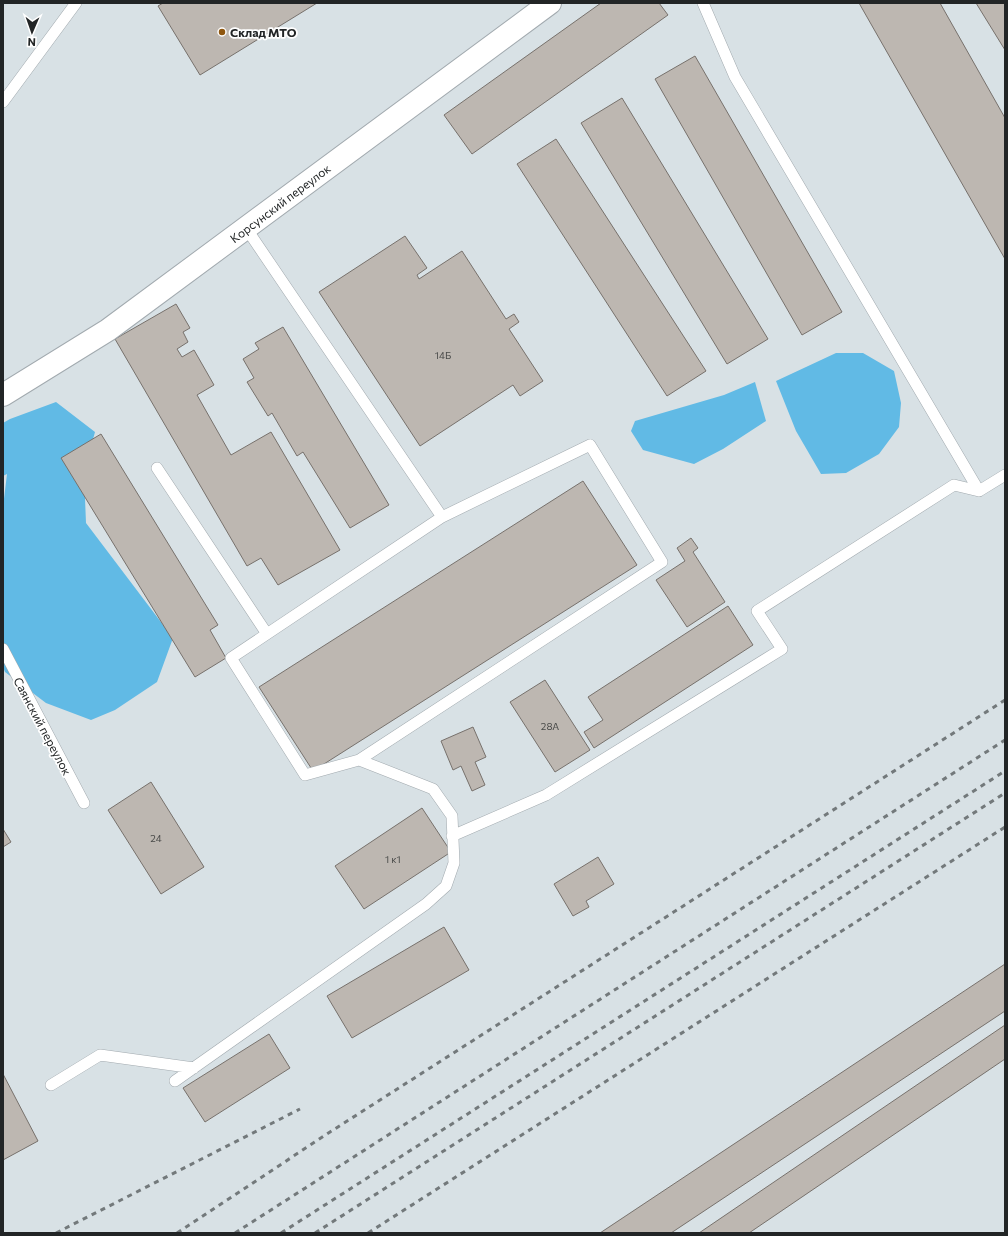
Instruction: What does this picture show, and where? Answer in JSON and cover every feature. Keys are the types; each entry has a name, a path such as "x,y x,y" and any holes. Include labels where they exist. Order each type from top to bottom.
{"street":[{"name":"Корсунский переулок","path":"3,395 108,330 550,3"}],"lane":[{"path":"3,102 76,3"},
{"path":"703,3 735,77 979,491"},
{"path":"246,228 442,517"},
{"path":"590,446 662,562 359,760 305,775 231,658 267,634 442,517 590,446"},
{"path":"157,468 267,634"},
{"path":"452,836 546,795 782,649 757,611 954,485 979,491 1005,475"},
{"name":"Саянский переулок","path":"3,649 84,803"},
{"path":"175,1082 426,904 446,886 454,864 452,816 432,789 359,760"},
{"path":"51,1085 100,1055 194,1068"}],"shaded area":[{"path":"836,353 863,353 894,371 901,403 899,427 879,454 846,473 821,474 796,431 776,381"},
{"path":"755,382 766,421 723,449 694,464 643,450 631,431 635,421 724,395"},
{"path":"56,402 95,432 84,473 86,523 173,638 157,682 115,710 91,720 46,703 5,672 3,667 3,507 7,474 3,476 3,423"}],"building":[{"name":"Склад МТО","path":"163,3 317,3 200,75 158,6"},
{"path":"601,3 659,3 668,15 472,154 444,115"},
{"path":"859,3 940,3 1005,118 1005,259"},
{"path":"976,3 1005,3 1005,50"},
{"path":"695,56 842,312 802,335 655,79"},
{"path":"622,98 768,339 727,364 581,123"},
{"path":"556,139 706,371 667,396 517,164"},
{"path":"405,236 427,268 417,275 419,279 462,251 506,319 514,314 519,322 509,329 543,381 520,396 513,385 420,446 319,292"},
{"path":"176,304 190,328 183,332 188,342 177,349 182,357 194,350 214,385 197,395 231,455 271,432 340,550 278,585 261,558 247,566 115,339"},
{"path":"283,327 389,505 350,528 303,452 297,456 272,413 268,416 247,382 254,378 243,359 259,349 255,343"},
{"path":"101,434 218,625 210,630 226,658 195,677 61,458"},
{"path":"583,481 637,565 313,771 259,687"},
{"path":"691,538 698,548 693,552 725,602 687,627 656,580 685,561 677,548"},
{"path":"728,606 753,645 594,748 584,732 603,720 588,697"},
{"path":"545,680 590,750 555,772 510,702"},
{"path":"473,727 486,757 475,762 485,785 472,791 461,766 453,770 441,741"},
{"path":"151,782 204,867 161,894 108,810"},
{"path":"422,808 451,852 364,909 335,866"},
{"path":"3,829 11,842 3,847"},
{"path":"598,857 614,884 586,901 589,907 573,916 554,884"},
{"path":"444,927 469,970 352,1038 327,996"},
{"path":"1005,964 1005,1011 671,1233 600,1233"},
{"path":"1005,1025 1005,1059 749,1233 699,1233"},
{"path":"269,1034 290,1068 205,1122 183,1088"},
{"path":"3,1074 38,1141 3,1160"}],"railway":[{"path":"177,1233 330,1132 1005,700"},
{"path":"235,1233 1005,740"},
{"path":"281,1233 1005,771"},
{"path":"315,1233 1005,793"},
{"path":"368,1233 1005,827"},
{"path":"56,1233 300,1109"}],"place":[{"name":"Склад МТО","path":"222,32"}]}
